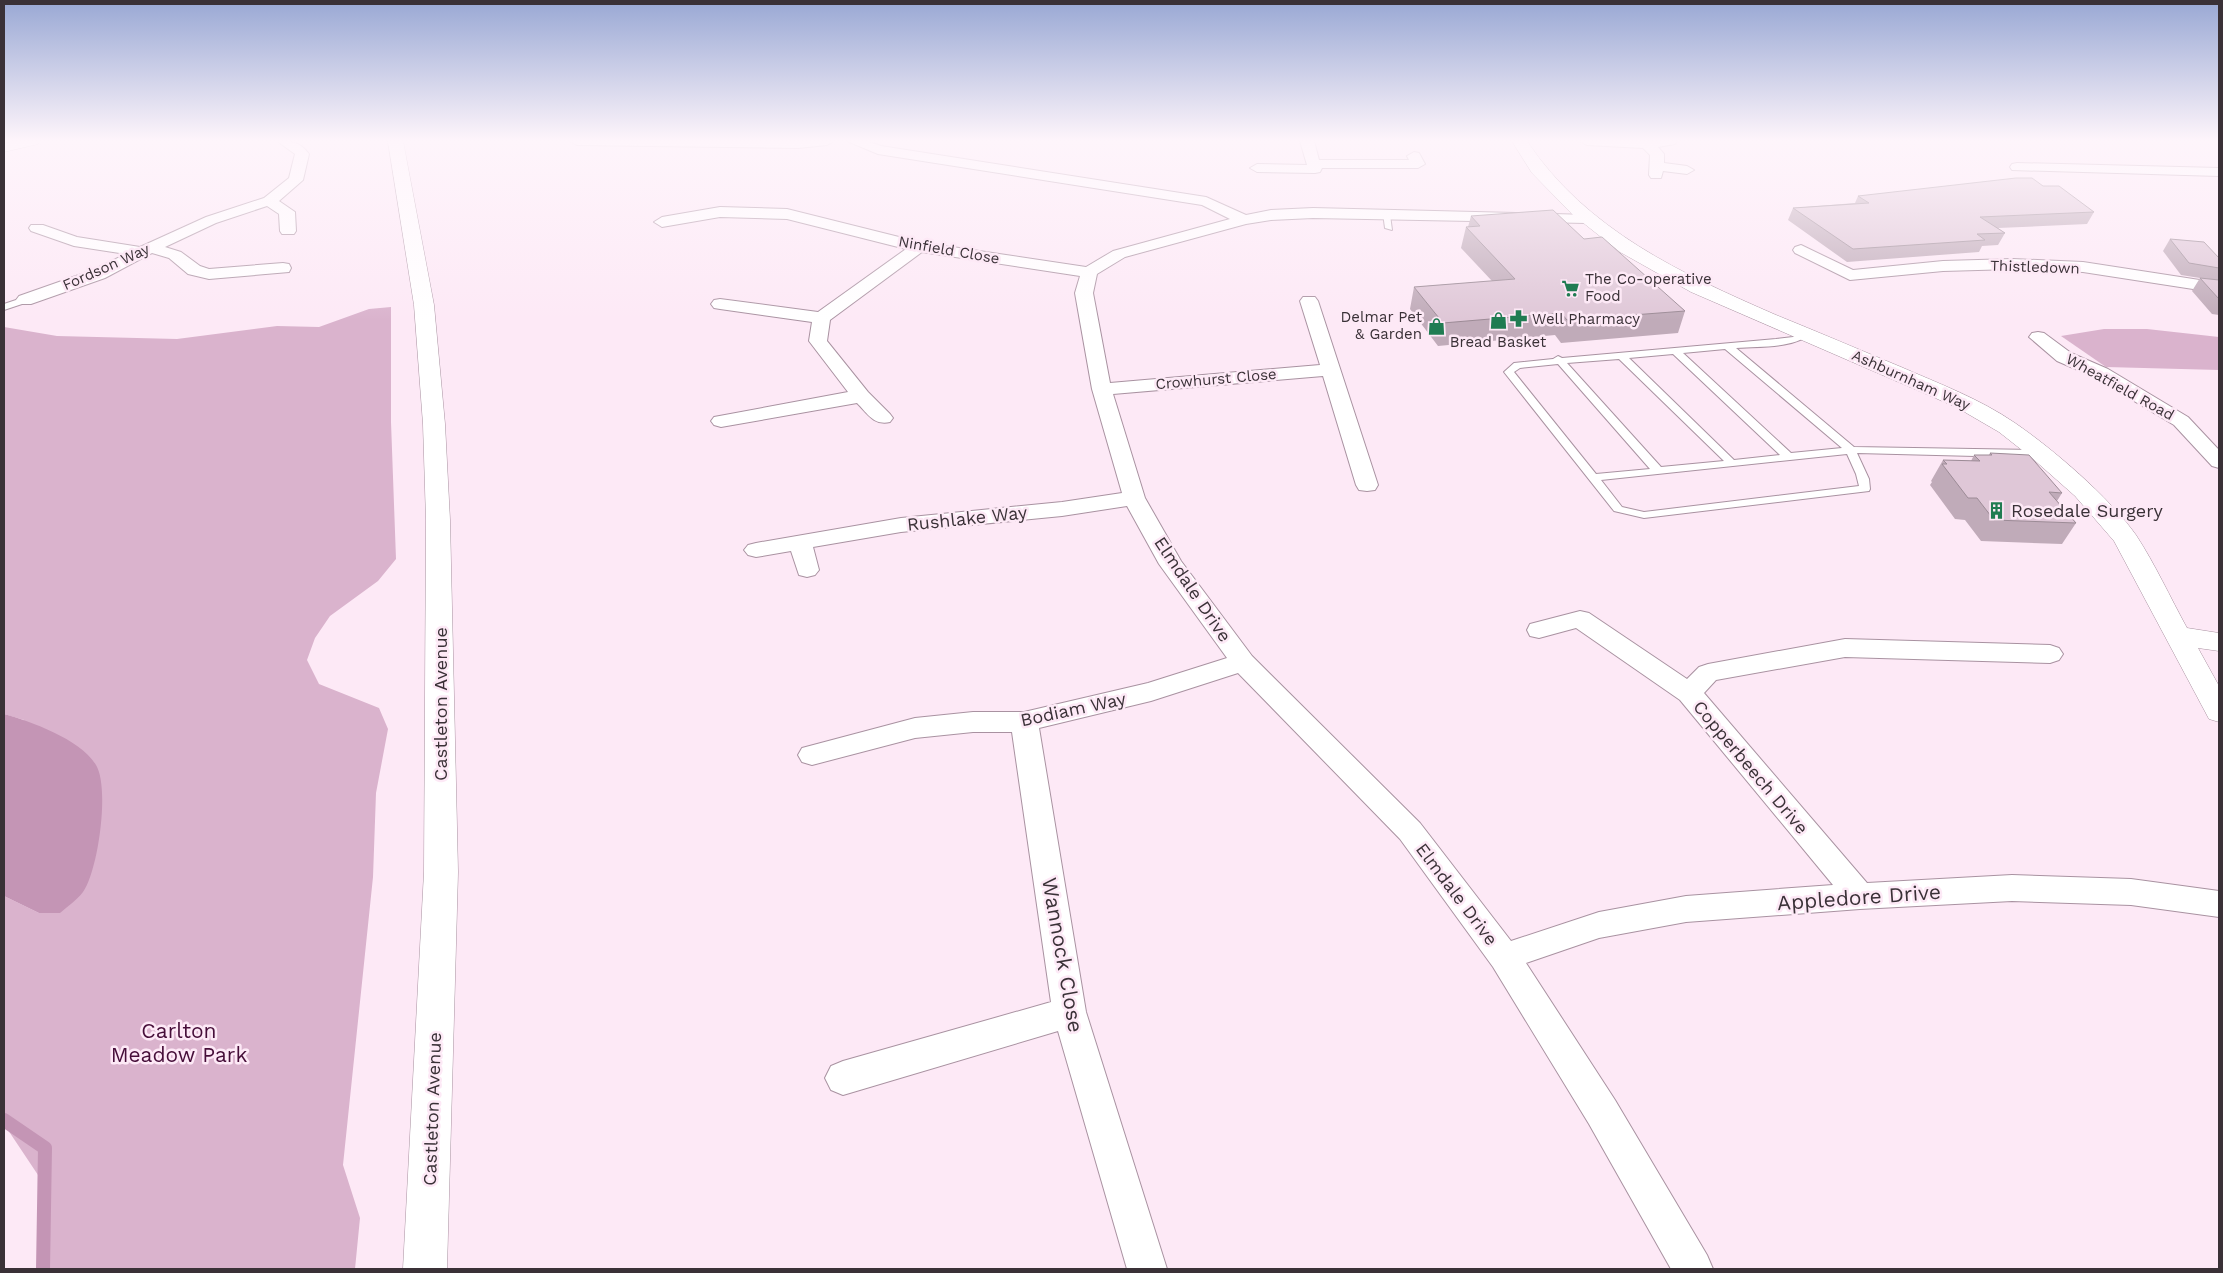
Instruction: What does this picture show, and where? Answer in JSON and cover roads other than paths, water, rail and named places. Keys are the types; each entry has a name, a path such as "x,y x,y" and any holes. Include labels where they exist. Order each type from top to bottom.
{"main road":[{"name":"Castleton Avenue","path":"406,200 424,305 434,424 438,520 441,872 425,1269"},
{"name":"Ashburnham Way","path":"1568,200 1586,218 1626,248 1698,288 1964,402 2006,427 2040,453 2083,491 2125,538 2176,636 2219,712"},
{"path":"2176,636 2219,642"}],"street":[{"path":"1202,200 1244,220"},
{"path":"269,201 287,212 288,231"},
{"name":"Fordson Way","path":"25,300 99,274 211,220 269,201"},
{"name":"Ninfield Close","path":"662,222 720,212 786,214 919,247 1089,272"},
{"path":"1089,272 1119,254 1244,220 1272,215 1313,213 1388,222 1586,218"},
{"path":"37,228 74,241 175,255 194,270 209,274 283,268"},
{"path":"720,304 821,318 919,247"},
{"path":"1802,250 1850,275 1865,289"},
{"name":"Thistledown","path":"1850,275 1944,266 2013,264 2083,268 2219,288"},
{"name":"Elmdale Drive","path":"1089,272 1084,293 1102,388 1134,498 1171,564 1243,662 1410,830 1504,957 1602,1112 1693,1269"},
{"path":"1309,301 1367,485"},
{"path":"821,318 818,341 861,396 883,418"},
{"name":"Wheatfield Road","path":"2038,337 2064,357 2117,382 2181,422 2219,462"},
{"name":"Crowhurst Close","path":"1102,388 1330,370"},
{"path":"721,421 861,396"},
{"name":"Rushlake Way","path":"756,550 901,525 1062,509 1134,498"},
{"path":"800,542 807,570"},
{"path":"1539,630 1580,619 1688,694"},
{"name":"Copperbeech Drive","path":"1860,896 1688,694 1708,673 1845,648 2050,654"},
{"name":"Bodiam Way","path":"812,755 915,728 973,722 1024,722 1151,692 1243,662"},
{"name":"Wannock Close","path":"1024,722 1069,1012 1147,1269"},
{"name":"Appledore Drive","path":"1504,957 1599,925 1686,909 1860,896 2012,888 2131,892 2219,904"},
{"path":"843,1078 1069,1012"}],"lane":[{"name":"Fordson Way","path":"4,307 25,300"},
{"path":"1726,345 1851,450 1856,466 1865,476 1865,489 1644,515 1618,509 1509,372 1516,365 1558,359 1794,339 1806,333"},
{"path":"1674,350 1788,456"},
{"path":"1621,355 1731,462"},
{"path":"1558,359 1657,470"},
{"path":"1593,478 1851,450 2040,453"}],"waterway":[{"path":"4,1120 45,1148 43,1269"}],"place":[{"name":"The Co-operative Food","path":"1571,288"},
{"name":"Well Pharmacy","path":"1518,319"},
{"name":"Bread Basket","path":"1498,321"},
{"name":"Delmar Pet & Garden","path":"1436,326"},
{"name":"Rosedale Surgery","path":"1997,510"}],"park label":[{"name":"Carlton Meadow Park","path":"179,1042"}]}
